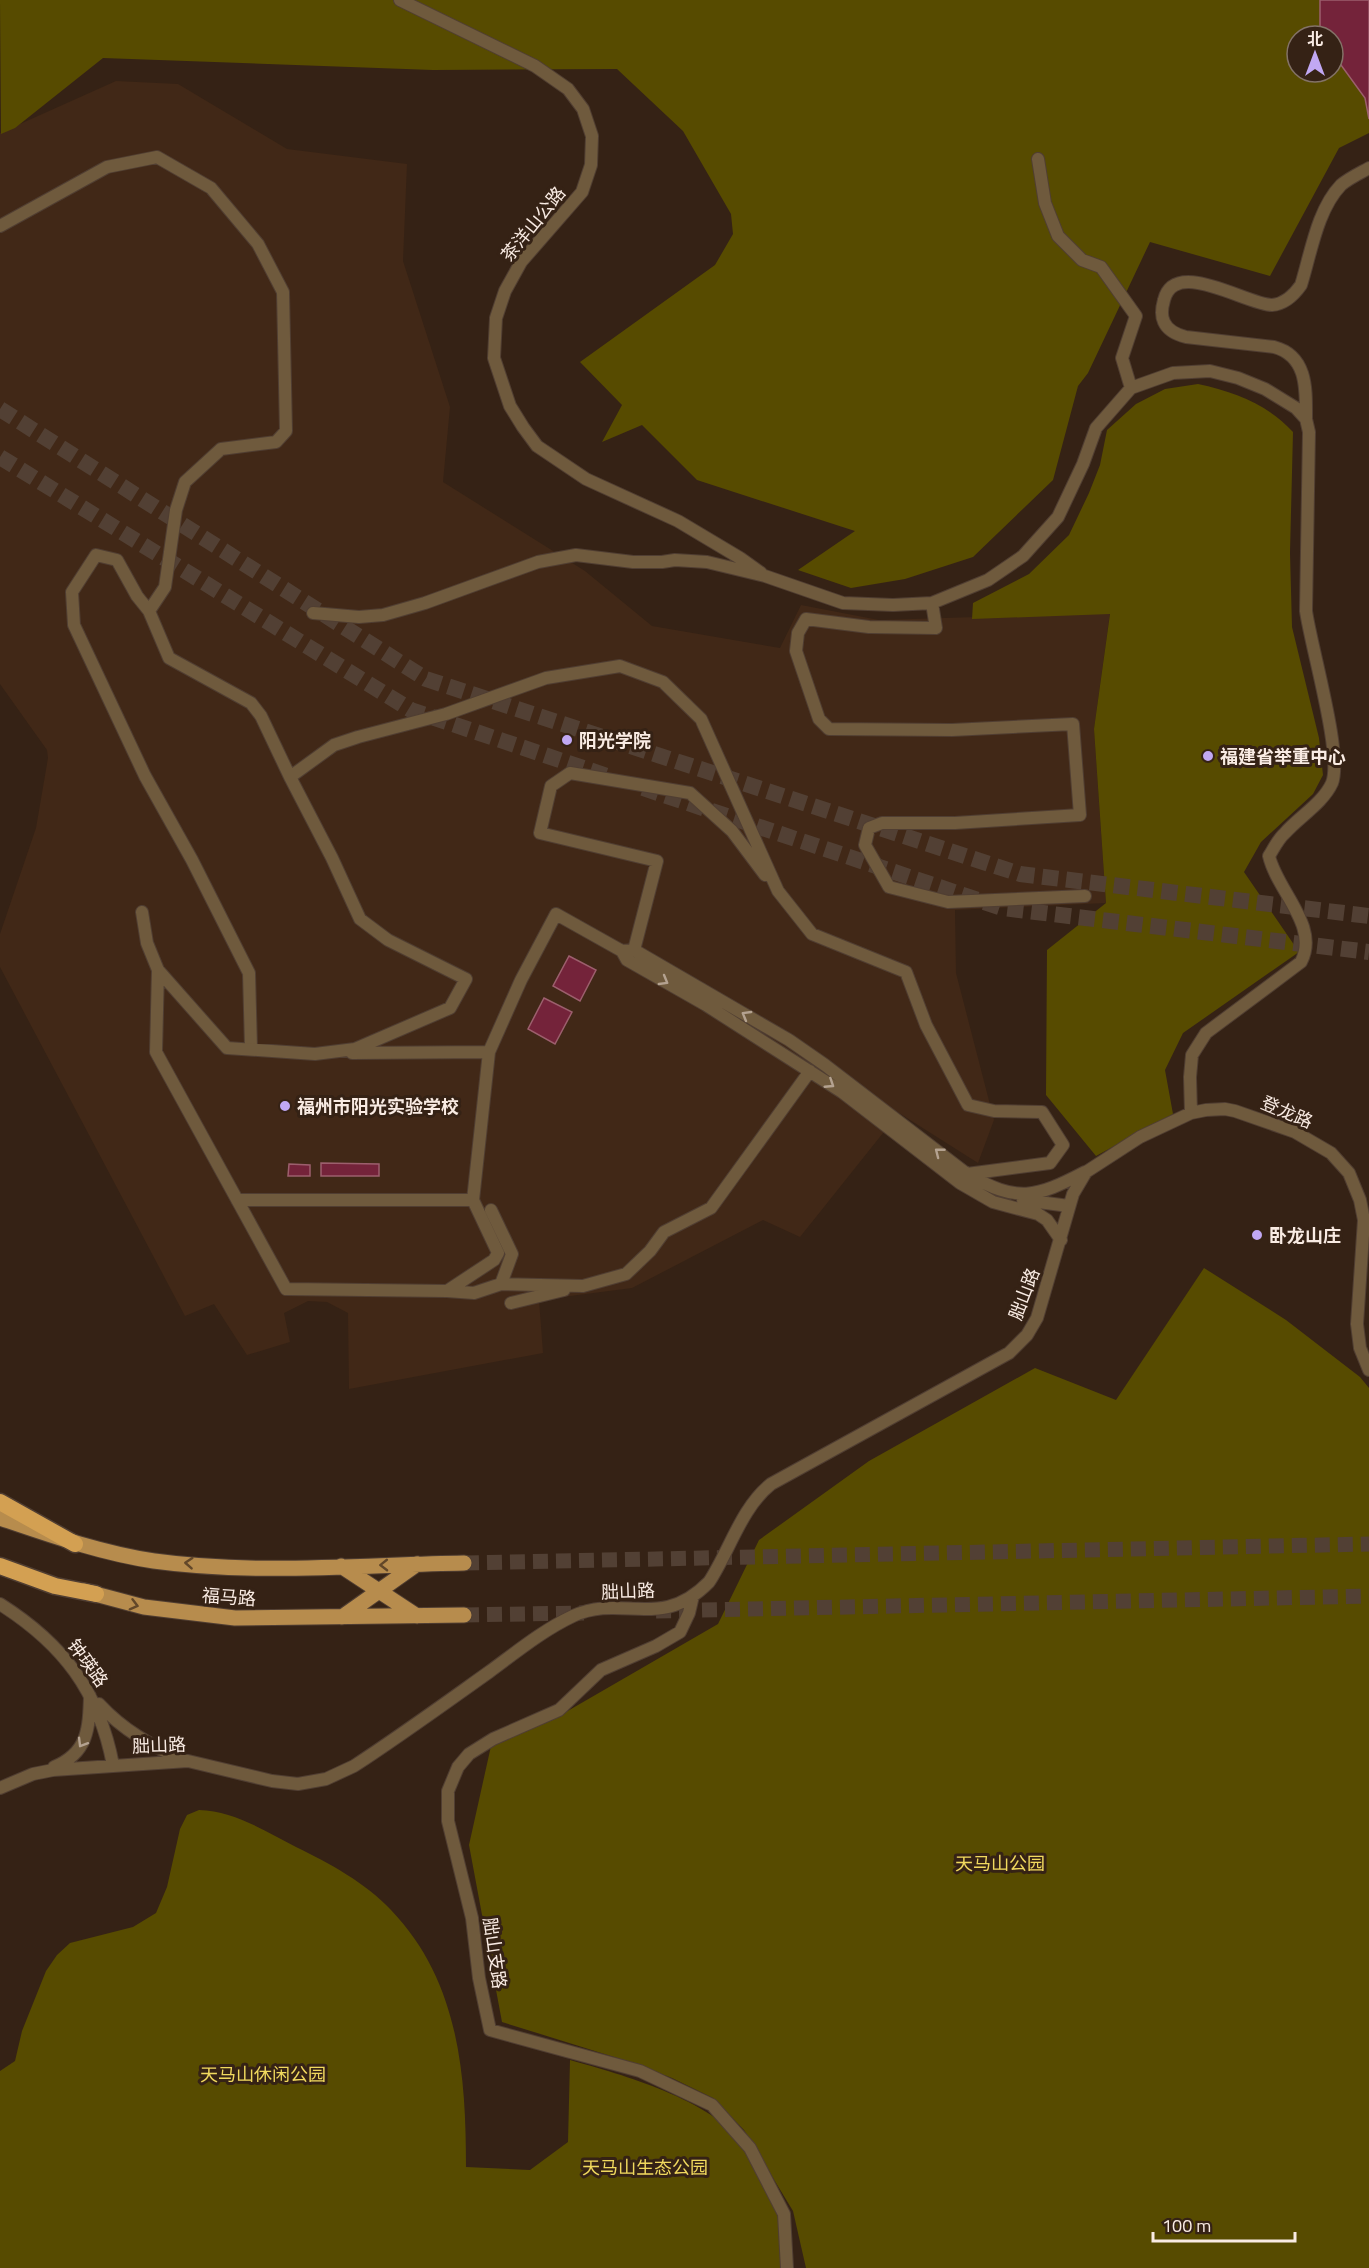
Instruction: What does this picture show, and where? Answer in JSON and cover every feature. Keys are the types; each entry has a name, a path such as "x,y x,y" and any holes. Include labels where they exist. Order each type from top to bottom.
{"highway":[{"path":"0,1502 75,1544"},
{"path":"0,1566 55,1587 96,1594"}],"main road":[{"name":"福马路","path":"0,1518 75,1544 153,1561 253,1567 464,1563"},
{"name":"福马路","path":"0,1558 19,1568 96,1594 144,1607 218,1617 464,1615"},
{"path":"342,1617 417,1564"},
{"path":"417,1564 406,1575 402,1589 406,1604 417,1616"},
{"path":"341,1566 417,1616"},
{"path":"341,1566 353,1576 359,1591 354,1606 342,1617"}],"street":[{"name":"茶洋山公路","path":"400,0 535,66 568,89 583,109 592,136 591,165 582,192 520,262 505,291 496,318 494,358 510,406 523,427 537,446 586,479 678,521 741,558 765,576"},
{"path":"0,226 107,167 157,157 211,188 258,244 283,292 286,431 276,442 221,449 185,482 176,510 165,587 148,611"},
{"path":"1038,159 1045,203 1058,236 1082,260 1101,267 1136,316 1122,358 1131,388"},
{"path":"1191,1113 1192,1055 1206,1033 1301,962 1307,951 1306,933 1273,872 1269,856 1283,834 1323,796 1332,782 1334,763 1330,729 1306,611 1310,432 1306,419 1306,386 1301,369 1294,357 1274,347 1186,338 1174,333 1164,322 1162,309 1166,295 1175,285 1192,280 1271,305 1294,295 1301,285 1330,200 1341,185 1369,168"},
{"path":"313,613 359,617 383,615 425,603 563,555 641,562 675,560 706,562 765,576 843,603 893,605 932,603 988,580 1023,556 1058,517 1083,464 1096,428 1131,388 1173,374 1210,371 1238,378 1265,389 1296,408 1306,419"},
{"path":"251,1048 249,973 192,860 145,776 74,625 72,592 96,555 117,560 148,611 169,658 251,703 261,716 360,919 388,940 466,979 450,1008 355,1049 315,1054"},
{"path":"932,603 936,628 868,627 806,619 798,633 796,651 819,719 829,729 952,730 1073,724 1080,815 955,823 882,823 869,828 865,845 889,887 948,902 1085,896"},
{"path":"290,777 334,745 446,714 546,678 620,666 663,682 701,719 778,891"},
{"path":"870,1106 627,960 628,950 657,861 540,834 551,786 570,773 690,793 732,831 812,934 906,972 926,1025 968,1105 994,1111 1042,1112 1063,1145 1050,1163 964,1178"},
{"path":"142,912 147,943 158,970 227,1048 315,1054 489,1052"},
{"path":"447,1291 494,1260 498,1253 473,1200 489,1052 521,980 556,914 628,950 780,1035 825,1065 870,1106 993,1202 1019,1201 1069,1206"},
{"path":"158,970 156,1052 286,1289 474,1293 501,1284 583,1286"},
{"path":"775,1047 780,1035"},
{"path":"511,1302 626,1274 650,1251 664,1232 711,1208 810,1071"},
{"name":"登龙路","path":"1061,1240 1073,1194 1086,1172 1140,1137 1191,1113 1226,1109 1295,1132 1321,1146 1345,1166 1357,1190 1364,1220 1357,1324 1360,1348 1369,1370"},
{"path":"1019,1201 1086,1172"},
{"path":"237,1200 473,1200"},
{"path":"1019,1201 1047,1220 1061,1240"},
{"path":"491,1210 512,1254 501,1284"},
{"name":"胐山路","path":"43,1772 188,1761 286,1783 310,1783 326,1779 354,1766 509,1657 574,1616 604,1609 670,1608 693,1596 709,1582 749,1509 762,1491 771,1484 981,1369 1018,1345 1033,1327 1037,1318 1061,1240"},
{"name":"胐山支路","path":"693,1596 689,1613 680,1632 656,1646 601,1670 560,1710 493,1739 469,1754 458,1767 448,1791 448,1821 472,1918 479,1978 490,2030 640,2070 712,2105 750,2148 784,2214 787,2268"},
{"name":"钟瑛路","path":"0,1604 50,1641 90,1694 102,1721 113,1765"},
{"path":"90,1694 109,1715 131,1733 153,1746 188,1761"},
{"path":"0,1788 43,1772 71,1757 85,1741 90,1694"}],"shaded area":[{"path":"1320,0 1369,0 1369,119 1365,98 1345,70 1345,24 1320,24"},
{"name":"阳光学院","path":"116,81 178,84 287,149 407,164 403,261 450,407 443,482 585,571 652,626 780,648 801,605 879,620 1110,613 1094,729 1106,903 955,910 956,973 994,1120 978,1163 899,1113 800,1237 763,1220 632,1288 539,1300 543,1353 349,1389 348,1313 327,1302 308,1301 284,1313 290,1342 247,1355 214,1304 185,1316 0,967 0,934 36,828 48,758 47,750 0,684 0,133"},
{"path":"569,956 596,970 580,1001 553,986"},
{"path":"544,998 572,1012 555,1044 528,1029"},
{"path":"321,1163 379,1164 379,1176 321,1176"},
{"path":"289,1164 310,1165 310,1176 288,1176"}],"green space":[{"path":"0,0 1369,0 1369,133 1339,148 1270,276 1150,242 1088,373 1078,386 1053,480 973,557 905,579 851,588 798,570 855,531 697,480 642,425 602,442 622,405 580,362 715,265 733,234 731,214 683,131 617,69 433,70 103,58 15,128 1,134"},
{"name":"福建省举重中心","path":"1198,384 1250,400 1283,422 1293,432 1290,553 1292,627 1319,738 1323,775 1313,794 1261,842 1244,872 1299,952 1183,1033 1165,1070 1173,1114 1096,1156 1046,1095 1047,950 1106,903 1094,729 1110,614 972,619 973,603 1029,574 1069,535 1100,465 1107,430 1136,404 1165,389"},
{"name":"天马山公园","path":"1204,1268 1286,1320 1360,1377 1369,1388 1369,2268 806,2268 793,2211 744,2130 713,2098 672,2078 630,2062 502,2022 469,1845 491,1746 559,1716 718,1624 759,1540 869,1461 1035,1368 1116,1400"},
{"name":"天马山休闲公园","path":"199,1810 225,1814 249,1823 334,1867 359,1882 381,1900 414,1938 445,1998 454,2030 464,2098 466,2167 530,2170 568,2142 570,2060 615,2073 689,2102 730,2129 745,2146 757,2167 786,2227 793,2251 790,2268 0,2268 0,2071 15,2061 22,2031 46,1971 57,1955 70,1943 133,1927 156,1913 167,1887 180,1829 187,1815"}],"tunnel":[{"path":"0,409 426,679 1020,874 1369,916"},
{"path":"0,457 411,710 613,778"},
{"path":"643,788 1002,908 1369,952"},
{"path":"464,1563 1369,1544"},
{"path":"656,1611 1369,1596"},
{"path":"464,1615 584,1613"}],"place":[{"name":"阳光学院","path":"567,740"},
{"name":"福建省举重中心","path":"1208,756"},
{"name":"福州市阳光实验学校","path":"285,1106"},
{"name":"卧龙山庄","path":"1257,1235"}],"park label":[{"name":"天马山生态公园","path":"645,2167"}]}
